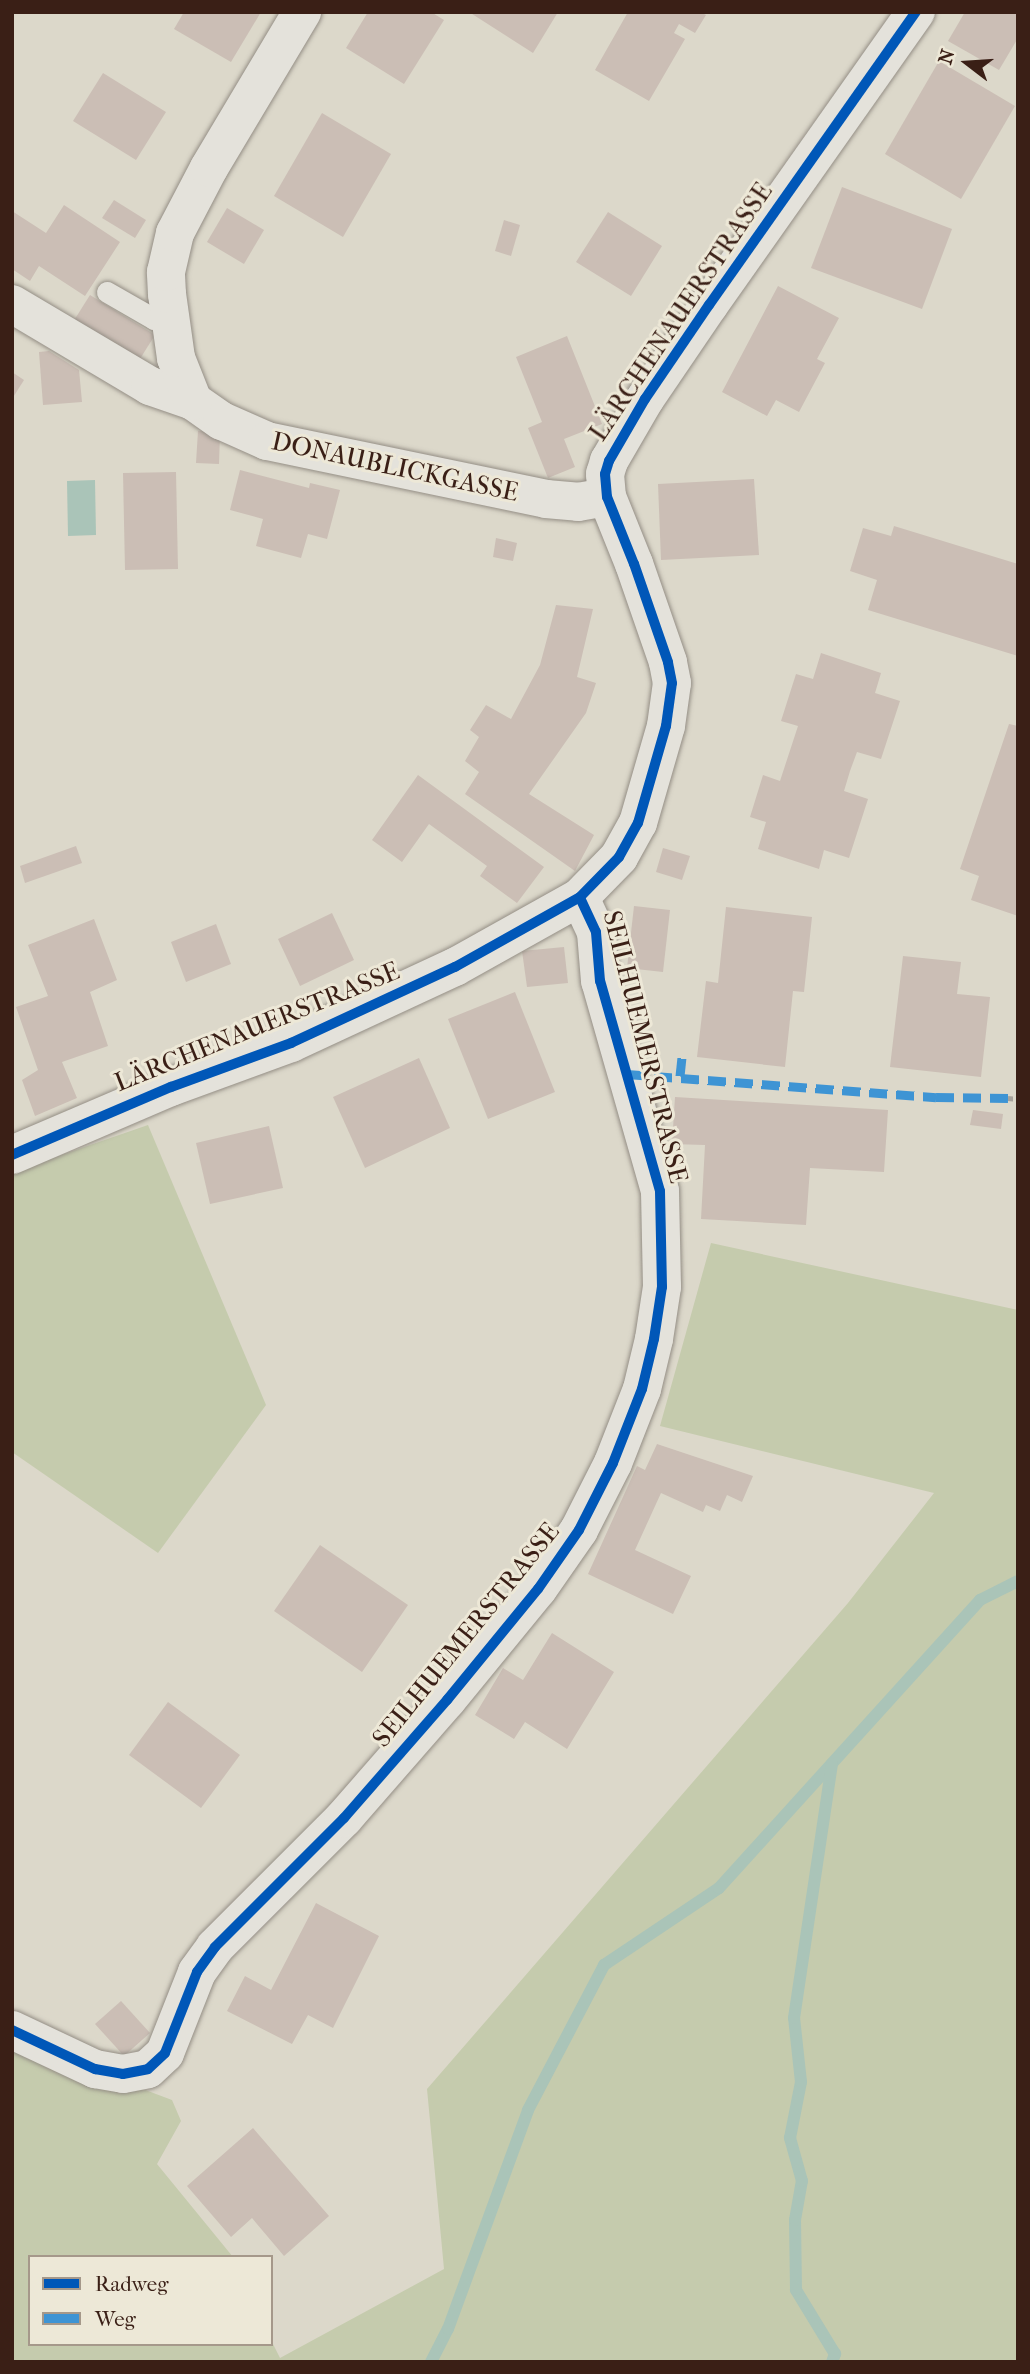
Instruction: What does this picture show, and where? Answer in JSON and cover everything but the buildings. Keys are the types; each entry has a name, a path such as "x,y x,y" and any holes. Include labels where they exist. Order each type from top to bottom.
{"street":[{"path":"192,401 176,358 169,318 166,272 175,233 196,191 302,12"},
{"name":"LÄRCHENAUERSTRASSE","path":"12,1155 171,1087 291,1043 381,1003 512,938 580,897 619,858 638,823 671,704 668,662 634,564 607,498 605,474 609,461 645,399 776,208 916,12"},
{"name":"DONAUBLICKGASSE","path":"12,304 150,386 192,401 246,433 292,447 546,499 578,502 607,498"},
{"name":"SEILHUEMERSTRASSE","path":"12,2031 95,2069 123,2074 148,2069 165,2053 197,1972 215,1947 344,1818 447,1700 538,1589 579,1530 613,1463 642,1389 654,1339 662,1287 660,1191 600,981 596,932 580,897"}],"lane":[{"path":"107,292 154,319 169,318"}],"path":[{"path":"1008,1098 1018,1099"}],"shaded area":[{"path":"95,480 96,535 68,536 67,481"},
{"path":"148,1125 266,1405 158,1553 12,1452 12,1172"},
{"path":"711,1243 1018,1310 1018,2362 12,2362 12,2040 172,2100 181,2121 157,2164 231,2255 28,2255 28,2346 273,2344 280,2358 444,2269 427,2089 848,1603 934,1493 660,1426"}],"waterway":[{"path":"431,2362 448,2329 528,2110 604,1965 719,1888 980,1600 1018,1581"},
{"path":"832,1764 794,2018 801,2082 790,2138 802,2181 795,2220 796,2290 835,2354 832,2362"}],"marked path":[{"path":"680,1076 682,1056"},
{"path":"627,1074 936,1097 1008,1098"}],"cycle path":[{"path":"12,1155 171,1087 291,1043 455,967 580,897 619,857 638,823 666,726 672,683 668,662 634,564 607,497 605,474 609,461 645,399 709,305 916,12"},
{"path":"12,2030 95,2069 123,2074 148,2069 165,2053 197,1972 215,1947 344,1818 447,1700 538,1589 579,1530 613,1463 642,1389 654,1339 662,1287 660,1191 600,981 596,932 580,897"}]}
